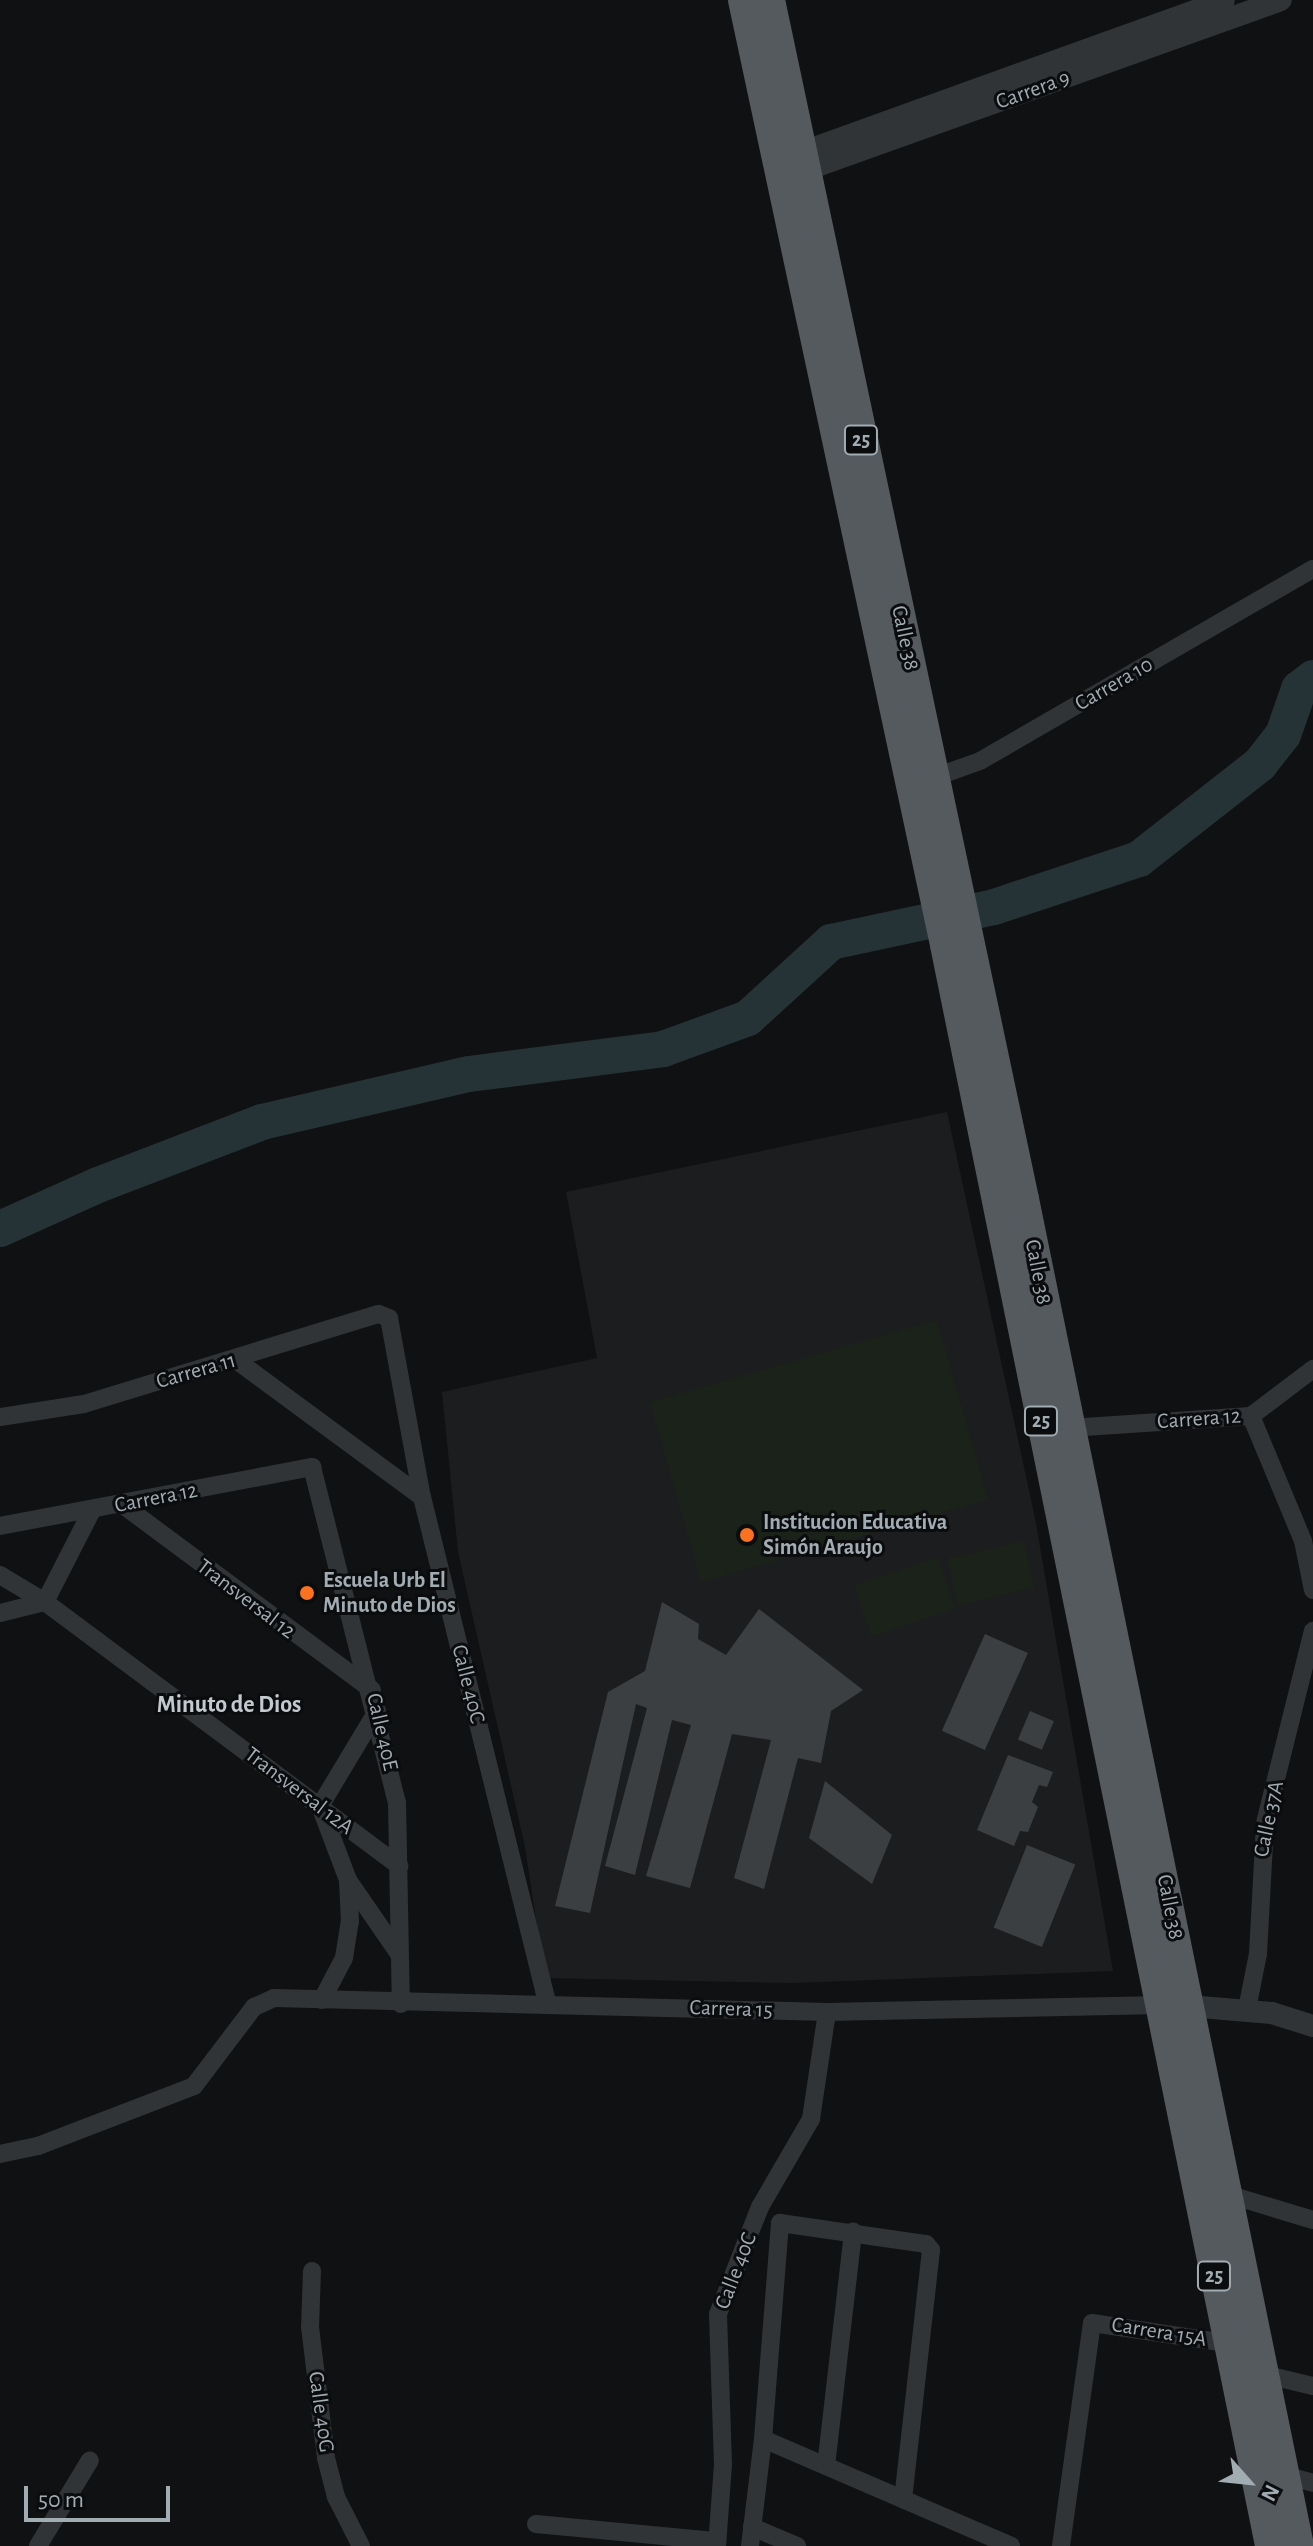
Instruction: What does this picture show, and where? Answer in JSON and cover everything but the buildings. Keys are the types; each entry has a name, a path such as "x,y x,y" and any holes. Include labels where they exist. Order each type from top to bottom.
{"highway":[{"name":"Calle 38","path":"743,0 794,165"},
{"name":"Calle 38","path":"770,0 794,165 1175,2005 1227,2194 1263,2374 1299,2479 1299,2546"},
{"name":"Calle 38","path":"957,944 1069,1428 1175,2005 1226,2343 1270,2546"}],"street":[{"name":"Carrera 9","path":"794,165 1224,0"},
{"name":"Carrera 9","path":"794,165 1281,0"},
{"name":"Carrera 10","path":"922,781 980,761 1313,569"},
{"name":"Carrera 11","path":"0,1417 84,1404 379,1314 389,1318"},
{"name":"Calle 40C","path":"389,1318 422,1497 547,2002"},
{"path":"236,1360 422,1497"},
{"name":"Carrera 12","path":"1069,1428 1251,1416 1313,1369"},
{"path":"1251,1416 1303,1541 1313,1590"},
{"name":"Carrera 12","path":"0,1526 312,1467"},
{"name":"Calle 40E","path":"312,1467 372,1690 397,1802 401,2004"},
{"name":"Transversal 12","path":"123,1505 372,1690"},
{"path":"0,1613 45,1602 92,1510"},
{"name":"Transversal 12A","path":"0,1575 45,1602 399,1866"},
{"name":"Calle 37A","path":"1247,2009 1258,1954 1265,1823 1312,1650 1313,1631"},
{"path":"377,1711 320,1806 348,1880 399,1954"},
{"path":"322,2000 344,1958 348,1880"},
{"name":"Carrera 15","path":"0,2154 38,2146 194,2086 254,2007 274,1998 401,2004 547,2002 827,2012 1175,2005"},
{"path":"1175,2005 1247,2009 1313,2026"},
{"name":"Calle 40C","path":"717,2544 723,2465 718,2314 760,2207 811,2119 827,2012"},
{"path":"1227,2194 1313,2220"},
{"path":"750,2546 763,2439 777,2230 788,2221 926,2244 931,2250 903,2499"},
{"path":"826,2466 853,2232"},
{"name":"Calle 40G","path":"312,2271 310,2327 326,2458 336,2497 361,2546"},
{"name":"Carrera 15A","path":"1061,2546 1092,2323 1226,2343"},
{"path":"1263,2374 1313,2386"},
{"path":"763,2439 1011,2546"},
{"path":"38,2546 90,2460"},
{"path":"536,2524 717,2544"},
{"path":"752,2527 797,2546"}],"shaded area":[{"name":"Institucion Educativa Simón Araujo","path":"947,1112 1035,1518 1113,1971 792,1983 545,1978 525,1847 458,1552 442,1392 597,1358 566,1192"},
{"path":"937,1320 989,1500 701,1582 650,1402"},
{"path":"1024,1541 1035,1588 958,1606 947,1559"},
{"path":"938,1557 956,1608 871,1637 854,1586"}],"waterway":[{"path":"0,1229 98,1185 262,1122 469,1074 663,1049 748,1018 831,942 994,907 1139,859 1260,764 1283,735 1299,689 1313,678"}],"place":[{"name":"Institucion Educativa Simón Araujo","path":"747,1535"},
{"name":"Escuela Urb El Minuto de Dios","path":"307,1593"}],"district":[{"name":"Minuto de Dios","path":"229,1706"}]}
